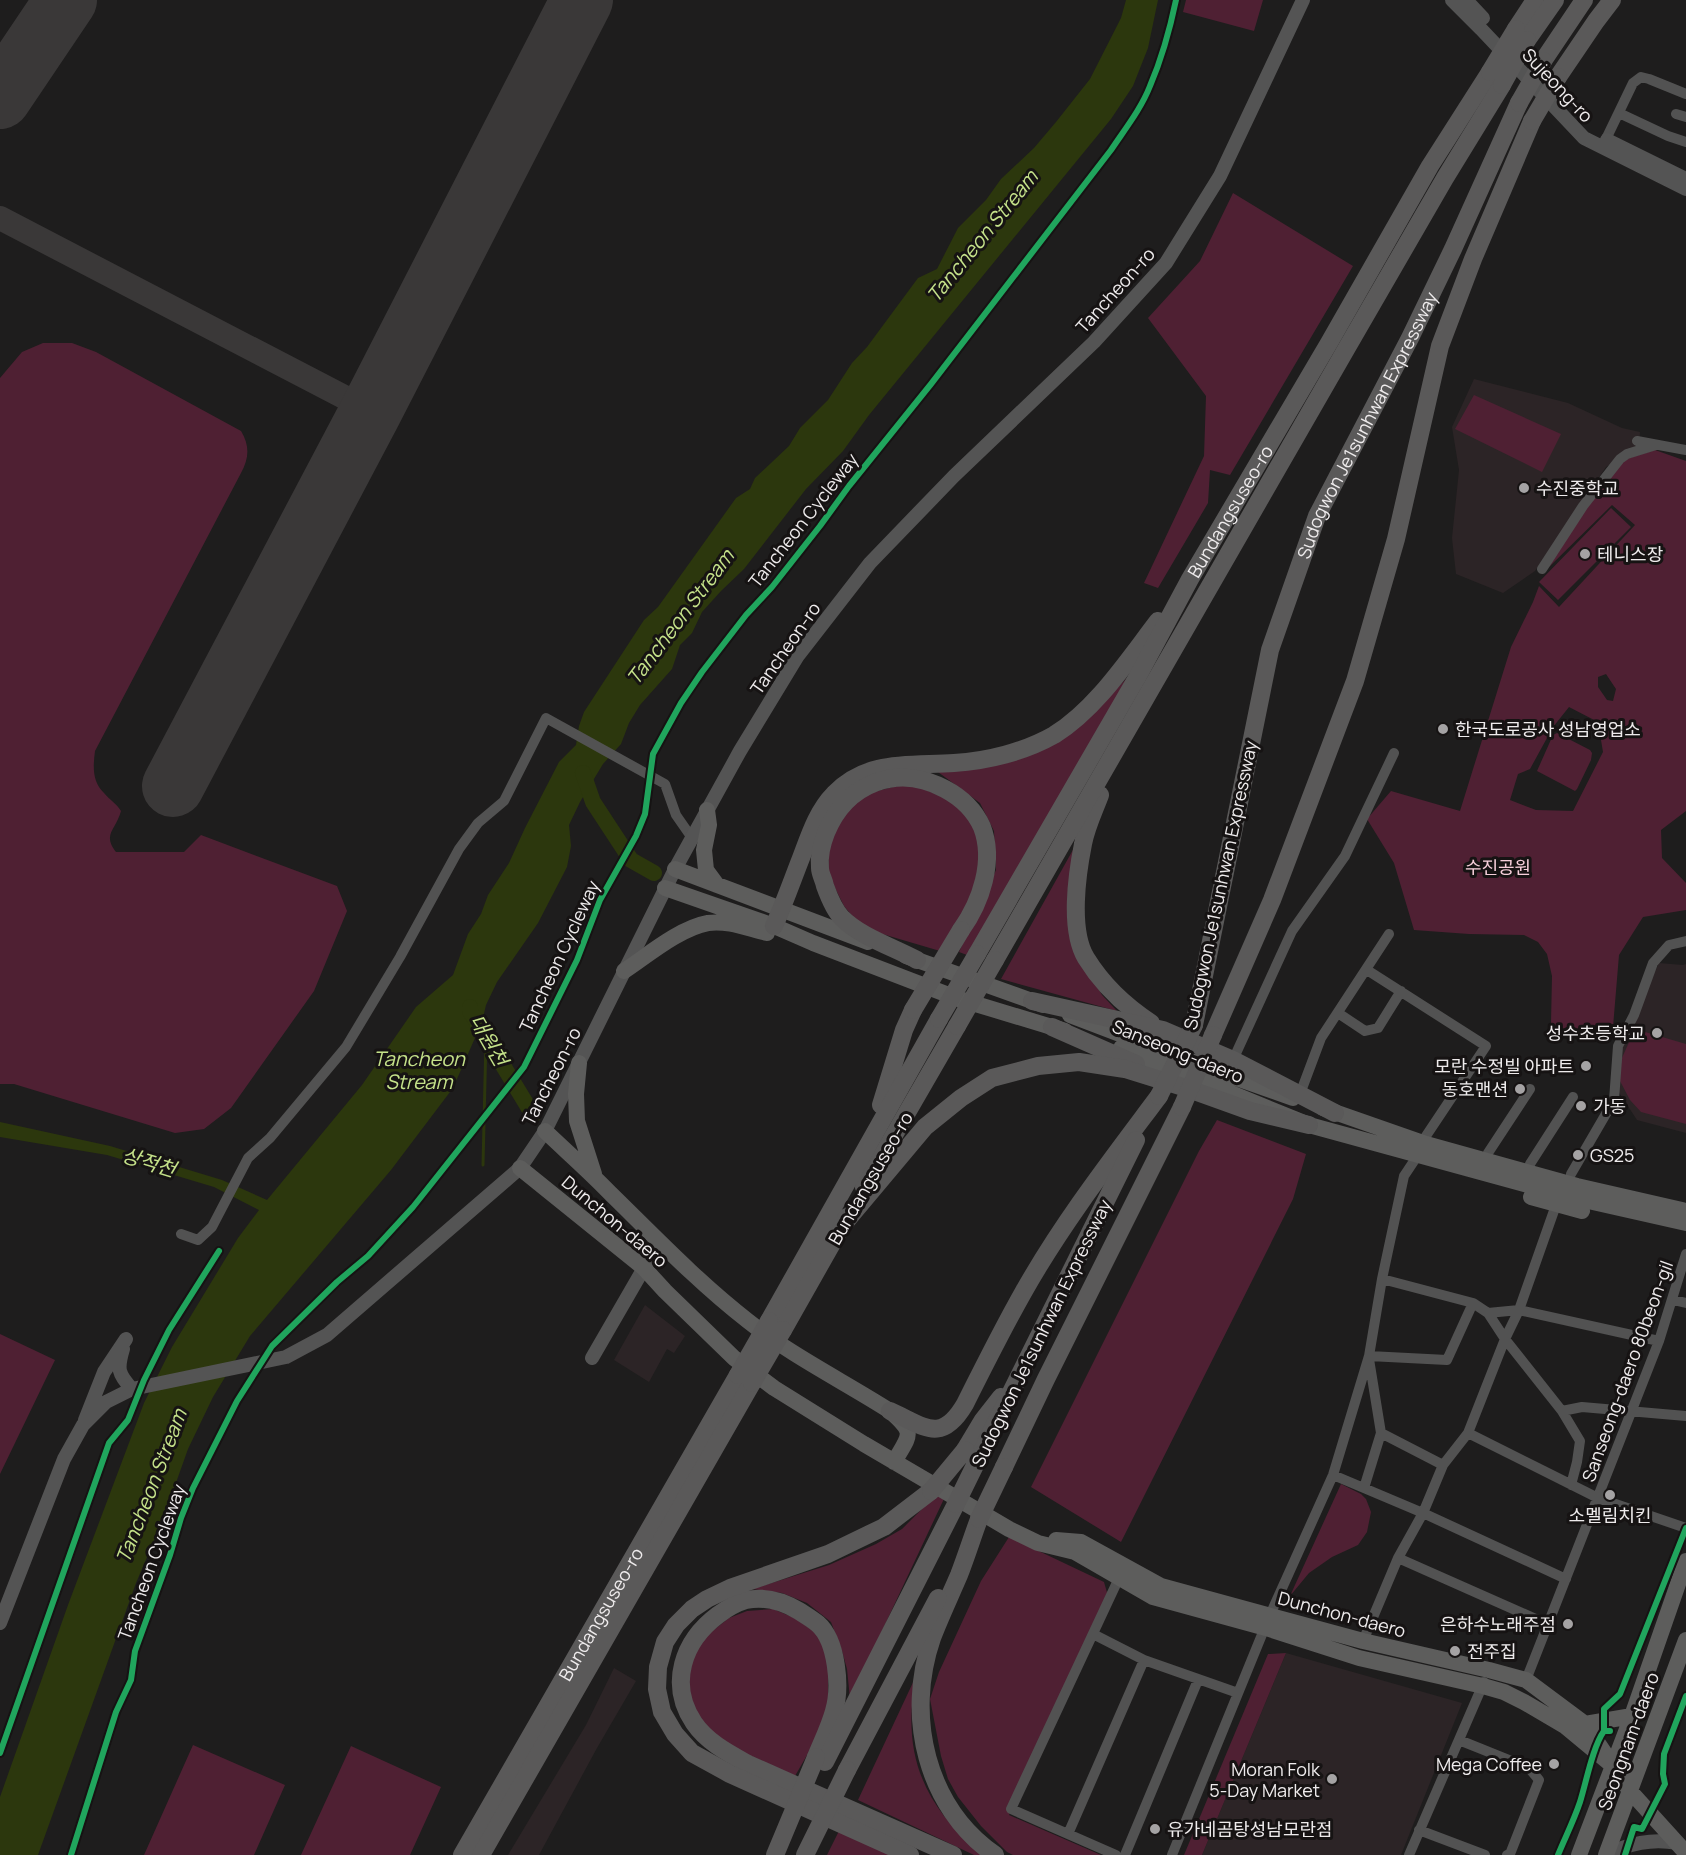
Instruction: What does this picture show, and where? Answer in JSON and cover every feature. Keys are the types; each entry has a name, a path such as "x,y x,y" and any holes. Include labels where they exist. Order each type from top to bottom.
{"highway":[{"path":"1496,78 1522,34 1535,0"},
{"path":"1522,34 1556,0"},
{"name":"Sudogwon Je1sunhwan Expressway","path":"776,1855 820,1760 956,1504 973,1452 1024,1368 1194,1025 1270,650 1317,516 1410,338 1519,103 1542,61 1584,0"},
{"name":"Sudogwon Je1sunhwan Expressway","path":"805,1855 979,1519 1182,1107 1272,900 1355,681 1396,539 1440,346 1481,238 1532,121 1558,77 1612,0"},
{"name":"Bundangsuseo-ro","path":"776,1326 868,1144 1138,676 1190,579 1430,166 1496,78"},
{"name":"Bundangsuseo-ro","path":"776,1326 842,1226 1445,178 1496,78"},
{"path":"778,918 819,816 833,794 851,779 874,768 989,759 1053,735 1085,712 1190,579"},
{"path":"1114,753 1083,842 1076,901 1077,928 1085,956 1112,991 1134,1012 1163,1030 1233,1060 1335,1113"},
{"path":"868,1144 904,1030 913,1010 969,918 981,891 988,863 986,838 977,816 960,797 934,782 912,777 884,779 861,788 831,820 822,843 820,868 829,897 842,917 861,933 918,960"},
{"path":"1032,1001 1163,1030"},
{"path":"1052,1027 1186,1088"},
{"path":"842,1226 925,1127 961,1098 992,1078 1038,1066 1079,1062 1125,1069 1250,1111 1309,1125"},
{"path":"891,1411 928,1429 945,1427 957,1417 1024,1290 1056,1240 1159,1096"},
{"path":"741,1372 776,1326"},
{"name":"Bundangsuseo-ro","path":"462,1855 741,1372"},
{"name":"Bundangsuseo-ro","path":"481,1855 741,1372"},
{"path":"910,1855 730,1774 692,1753 675,1734 662,1712 657,1689 658,1667 665,1642 676,1625 692,1609 730,1588 828,1554 884,1527 930,1491 973,1452"},
{"path":"979,1519 960,1573 932,1639 922,1678 920,1719 924,1749 945,1802 963,1827 995,1855"},
{"path":"820,1760 835,1709 838,1680 836,1664 826,1636 818,1624 787,1604 769,1599 747,1600 728,1608 708,1623 694,1638 684,1658 681,1680 682,1700 700,1730 721,1749 748,1764 953,1855"}],"main road":[{"name":"Tancheon-ro","path":"134,1389 286,1357 327,1335 520,1168 545,1131 675,869 740,751 796,657 870,563 954,476 1094,342 1166,263 1220,176 1303,0"},
{"name":"Sujeong-ro","path":"1452,0 1584,138 1686,189"},
{"name":"Sujeong-ro","path":"1466,0 1589,131 1686,179"},
{"path":"707,810 709,825 704,850 706,870 717,885"},
{"name":"Sanseong-daero","path":"675,869 717,885 778,918 813,943 959,999 1113,1045 1309,1125 1418,1155 1686,1211"},
{"name":"Sanseong-daero","path":"665,888 778,918 918,960 1335,1113 1426,1144 1575,1186 1686,1223"},
{"path":"624,971 689,929 710,923 733,924 813,943"},
{"path":"579,1063 576,1094 577,1121 595,1177"},
{"path":"1335,1113 1403,1128 1530,1164 1575,1186 1686,1200"},
{"name":"Dunchon-daero","path":"545,1131 595,1177 659,1242 750,1323 793,1352 891,1411"},
{"path":"1418,1155 1506,1189 1556,1205 1686,1234"},
{"name":"Dunchon-daero","path":"520,1168 644,1268 741,1372 774,1388 917,1476 1009,1529 1038,1543 1075,1552 1153,1597 1363,1641 1526,1680 1585,1724 1630,1791 1682,1848"},
{"path":"592,1358 659,1242"},
{"path":"0,1623 64,1459 83,1425 104,1372 126,1339 119,1362 120,1376 134,1389 106,1402 83,1425"},
{"path":"891,1411 909,1432 894,1462"},
{"name":"Dunchon-daero","path":"1038,1543 1060,1539 1081,1542 1161,1586 1268,1621 1359,1658 1504,1692 1565,1726 1612,1765"},
{"name":"Seongnam-daero","path":"1579,1855 1632,1716 1686,1561"},
{"name":"Seongnam-daero","path":"1606,1855 1630,1791 1681,1670 1686,1640"},
{"path":"1585,1724 1632,1716"},
{"path":"1606,1855 1628,1845 1649,1841 1662,1840 1682,1848"}],"street":[{"path":"1606,139 1633,83 1641,77 1686,94"},
{"path":"1619,113 1686,142"},
{"path":"1637,441 1686,450"},
{"path":"1542,569 1583,506 1620,459 1627,454 1656,445"},
{"path":"181,1234 198,1240 212,1227 248,1158 270,1138 346,1047 400,957 459,849 478,823 504,801 546,718 665,784 676,815 692,838"},
{"path":"1233,1060 1292,932 1345,856 1394,753"},
{"path":"1300,1094 1321,1038 1389,934"},
{"path":"1575,1186 1614,1100 1618,1046 1634,1015 1653,963 1669,945 1686,941"},
{"path":"1367,970 1486,1046 1426,1136"},
{"path":"1338,1013 1365,1031 1378,1028 1401,991"},
{"path":"1488,1153 1530,1089"},
{"path":"1530,1164 1573,1097"},
{"path":"1172,1855 1268,1621 1333,1475 1369,1356 1382,1279 1404,1176 1418,1155"},
{"path":"1363,1641 1398,1558 1423,1513 1443,1465 1468,1433 1505,1339 1519,1310 1556,1205"},
{"name":"Sanseong-daero 80beon-gil","path":"1526,1680 1659,1341 1686,1254"},
{"path":"1382,1279 1473,1303 1488,1313 1505,1339 1562,1411 1580,1441 1572,1485"},
{"path":"1673,1300 1686,1303"},
{"path":"1369,1356 1447,1360 1473,1303"},
{"path":"1488,1313 1519,1310 1659,1341"},
{"path":"1364,1488 1381,1433 1369,1356"},
{"path":"1562,1411 1582,1407 1686,1416"},
{"path":"1381,1433 1443,1465"},
{"path":"1468,1433 1598,1498 1686,1528"},
{"path":"1333,1475 1423,1513 1566,1579"},
{"path":"1398,1558 1548,1624"},
{"path":"1116,1855 1011,1809 1119,1578"},
{"path":"1093,1634 1144,1660 1238,1693"},
{"path":"1068,1834 1144,1660"},
{"path":"1409,1855 1490,1670"},
{"path":"1125,1855 1198,1680"},
{"path":"1459,1740 1529,1768 1539,1780 1510,1854 1507,1855"},
{"path":"1419,1830 1485,1855"}],"shaded area":[{"name":"수진중학교","path":"1474,379 1568,403 1622,428 1640,432 1639,446 1606,467 1535,571 1503,593 1456,574 1452,538 1459,470 1452,427"},
{"name":"성수초등학교","path":"1659,963 1686,964 1686,1133 1637,1120 1618,1091 1619,1048"},
{"path":"645,1305 685,1336 674,1353 667,1349 649,1382 614,1360"},
{"name":"Moran Folk 5-Day Market","path":"1286,1653 1462,1703 1401,1855 1202,1855"},
{"path":"614,1668 636,1681 539,1855 508,1855 586,1725"}],"green space":[{"path":"1186,0 1263,0 1254,31 1183,12"},
{"path":"1233,193 1353,266 1230,475 1210,470 1208,503 1158,588 1144,583 1204,456 1206,396 1148,318 1200,261"},
{"path":"43,343 72,343 96,352 241,431 247,447 246,462 241,473 95,751 94,768 97,784 121,811 111,832 112,846 116,852 184,852 201,835 337,886 347,911 314,991 231,1108 204,1129 175,1133 14,1084 0,1084 0,378 22,352"},
{"path":"1474,395 1561,434 1542,472 1455,429"},
{"name":"수진공원","path":"1655,450 1686,461 1686,811 1661,830 1662,858 1686,883 1686,910 1643,917 1619,955 1612,1039 1565,1032 1551,1023 1552,976 1547,954 1538,942 1524,935 1414,930 1394,863 1367,819 1391,791 1460,811 1511,647 1539,586 1559,607 1635,525 1612,505 1549,567 1569,531 1622,463 1629,458","holes":["1606,674 1616,689 1613,701 1607,700 1598,687 1598,677","1569,707 1598,722 1603,752 1573,811 1536,810 1510,800 1518,774 1530,769 1553,727"]},
{"name":"테니스장","path":"1611,508 1631,527 1558,600 1539,582"},
{"path":"1129,676 967,955 959,952 996,870 994,831 980,803 938,772 1084,722"},
{"path":"1557,733 1592,753 1591,760 1575,791 1537,771 1553,735"},
{"path":"909,783 955,802 971,819 980,844 980,873 963,916 940,951 862,928 844,906 829,876 828,850 837,823 861,795"},
{"path":"1074,848 1081,960 1102,995 1117,1011 1001,979"},
{"path":"1635,1029 1686,1044 1686,1124 1641,1112 1630,1100 1620,1081 1621,1060"},
{"path":"1217,1120 1306,1154 1293,1199 1121,1542 1031,1487 1199,1151"},
{"path":"0,1334 55,1360 0,1474"},
{"path":"1341,1484 1366,1499 1371,1512 1367,1532 1358,1545 1332,1557 1309,1573 1290,1596"},
{"path":"950,1486 850,1699 847,1669 831,1622 807,1603 782,1593 752,1589 829,1565 876,1544 902,1529 929,1502"},
{"path":"1009,1537 1104,1582 1108,1596 1083,1645 1009,1815 1101,1855 1013,1855 1007,1852 981,1826 958,1797 948,1779 941,1756 930,1699 939,1672 981,1581"},
{"path":"773,1609 797,1619 817,1634 828,1653 828,1707 814,1743 795,1776 722,1743 695,1712 689,1692 689,1675 694,1654 702,1639 729,1618 747,1611"},
{"path":"1286,1653 1202,1855 1184,1855 1268,1654"},
{"path":"916,1676 912,1732 918,1767 924,1783 944,1816 984,1855 974,1855 858,1800"},
{"path":"193,1745 285,1785 254,1855 144,1855"},
{"path":"351,1746 441,1787 410,1855 301,1855"},
{"path":"840,1829 894,1855 827,1855"}],"water":[{"name":"Tancheon Stream","path":"1126,0 1158,0 1148,48 1133,86 1111,119 869,415 843,451 806,489 744,569 702,612 692,633 680,645 672,669 640,705 629,723 621,744 603,764 580,802 569,825 571,846 567,867 538,923 497,982 453,1088 391,1170 250,1336 213,1397 188,1449 162,1522 136,1583 38,1855 0,1855 0,1797 68,1605 144,1403 172,1347 238,1238 259,1210 214,1187 107,1155 0,1137 0,1122 110,1146 222,1180 267,1200 362,1085 416,1007 453,975 468,934 481,914 488,895 509,863 559,762 576,745 584,712 644,620 658,607 736,498 750,489 755,478 789,446 800,428 828,400 852,363 867,347 918,278 937,269 958,228 986,200 1001,179 1034,148 1090,79 1121,18"}],"waterway":[{"path":"583,773 593,802 631,860 654,873"},
{"name":"대원천","path":"470,1007 470,1011 533,1115"},
{"path":"483,1165 486,1038"}],"taxiway":[{"path":"0,218 371,411"}],"runway":[{"path":"0,98 66,0"},
{"path":"173,786 371,411 582,0"}],"cycle path":[{"name":"Tancheon Cycleway","path":"71,1855 116,1712 131,1680 135,1651 181,1518 193,1488 237,1401 272,1346 337,1282 368,1256 413,1207 524,1067 577,960 600,900 636,836 645,814 653,754 681,703 746,615 772,587 820,526 1111,150 1137,111 1150,86 1165,43 1176,0"},
{"path":"0,1753 109,1443 128,1420 144,1380 169,1330 219,1251"},
{"path":"1604,1731 1604,1709 1620,1694 1686,1528"},
{"path":"1625,1855 1634,1827 1642,1829 1665,1784 1664,1754 1686,1696"},
{"path":"1558,1855 1580,1802 1596,1746 1604,1731 1610,1731"}],"place":[{"name":"수진중학교","path":"1524,488"},
{"name":"테니스장","path":"1585,554"},
{"name":"한국도로공사 성남영업소","path":"1443,729"},
{"name":"성수초등학교","path":"1657,1033"},
{"name":"모란 수정빌 아파트","path":"1586,1066"},
{"name":"동호맨션","path":"1520,1089"},
{"name":"가동","path":"1581,1106"},
{"name":"GS25","path":"1578,1155"},
{"name":"소멜림치킨","path":"1610,1495"},
{"name":"은하수노래주점","path":"1568,1624"},
{"name":"전주집","path":"1455,1651"},
{"name":"Mega Coffee","path":"1554,1764"},
{"name":"Moran Folk 5-Day Market","path":"1332,1779"},
{"name":"유가네곰탕성남모란점","path":"1155,1829"}],"water label":[{"name":"상적천","path":"149,1162"}]}
